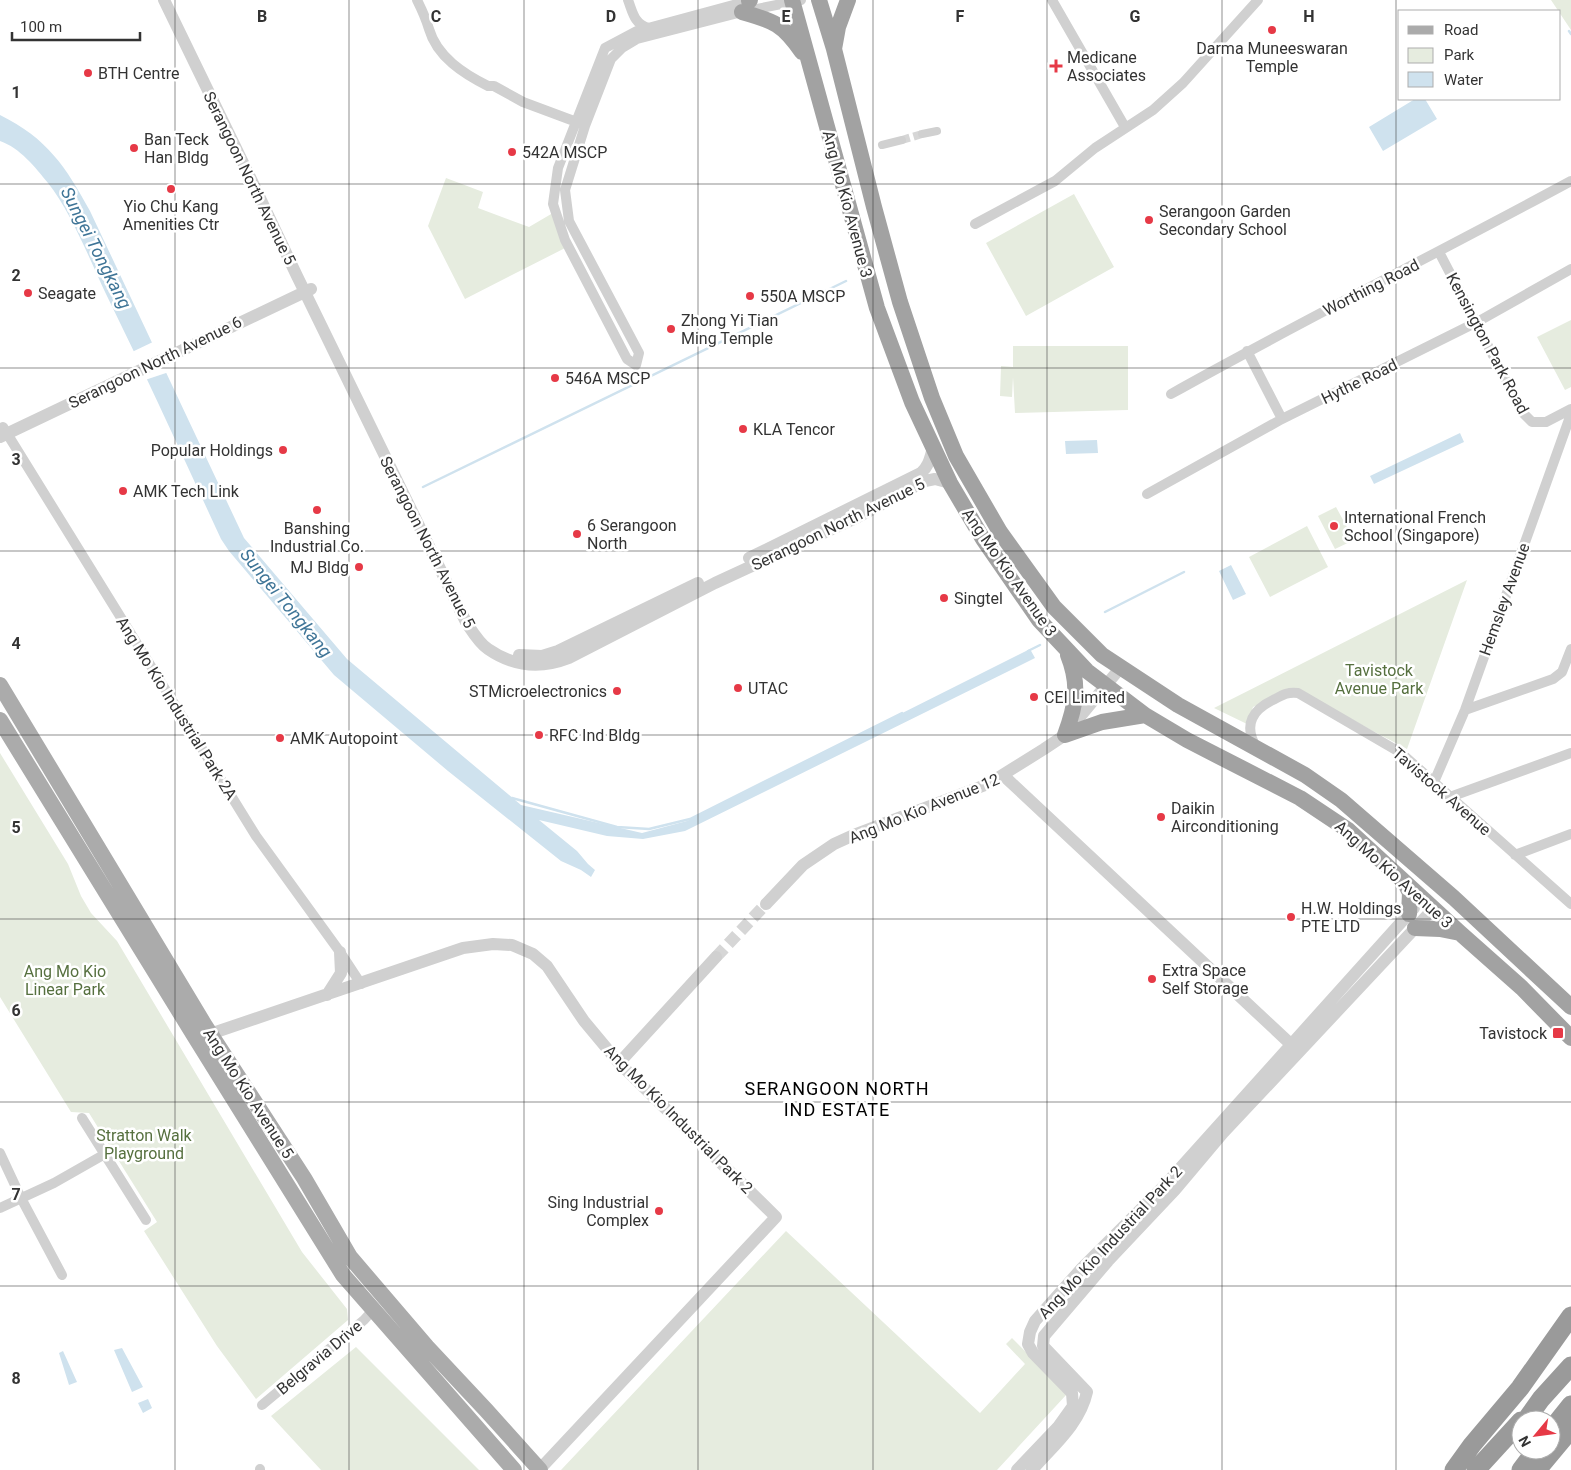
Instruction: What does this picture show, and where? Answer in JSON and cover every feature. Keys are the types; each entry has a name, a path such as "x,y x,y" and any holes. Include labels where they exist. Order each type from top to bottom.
{"highway":[{"name":"Ang Mo Kio Avenue 3","path":"819,0 834,49 900,302 932,398 956,456 1000,532 1054,607 1102,655 1178,705 1305,775 1348,806 1454,898 1571,1006"},
{"path":"834,49 838,27 848,0"},
{"name":"Ang Mo Kio Avenue 3","path":"795,1 809,62 876,308 912,402 950,483 994,555 1040,620 1087,671 1145,715 1187,740 1300,798 1348,830 1522,988 1571,1038"},
{"path":"748,3 768,19 781,26 793,38 809,62"},
{"path":"840,173 843,169 856,166 864,169"},
{"path":"1065,735 1074,712 1075,684 1074,671 1066,649"},
{"path":"1065,735 1102,722 1145,715"},
{"path":"1336,822 1344,822 1350,818 1351,813 1348,806"},
{"path":"1405,882 1410,893 1412,921 1460,933"},
{"path":"1454,1470 1472,1445 1520,1388 1571,1316"},
{"path":"1531,1410 1571,1366"},
{"path":"1534,1410 1541,1400"},
{"path":"1561,1418 1571,1405"},
{"path":"1537,1470 1571,1429"},
{"path":"1476,1470 1511,1431"},
{"path":"1490,1470 1511,1441"},
{"path":"1544,1470 1571,1446"}],"main road":[{"name":"Ang Mo Kio Avenue 5","path":"0,685 57,780 204,1038 339,1268 514,1470"},
{"name":"Ang Mo Kio Avenue 5","path":"2,728 204,1038 304,1178 350,1257 427,1347 539,1470"},
{"path":"48,798 53,792 57,780"}],"street":[{"name":"Serangoon North Avenue 5","path":"164,0 473,621 492,642 508,652 522,656 542,656 558,651 921,473 929,463 933,448"},
{"name":"Serangoon North Avenue 5","path":"170,0 466,622 487,648 507,660 519,663 553,664 569,658 715,584 858,517 925,481 935,479 950,483"},
{"path":"417,0 429,25 429,30 440,50 453,64 474,79 494,86 524,102 580,124"},
{"path":"628,0 636,21 641,26 648,28"},
{"path":"1052,0 1125,127"},
{"path":"975,224 1055,181 1089,152 1153,110 1173,94 1258,0"},
{"path":"748,3 637,39 622,48 611,59 580,124 558,168 553,204 565,240 627,360 636,365 639,353 569,221 564,190 580,124 605,48 637,31 748,3 795,1"},
{"path":"922,134 937,130"},
{"path":"882,145 902,140"},
{"name":"Worthing Road","path":"1171,394 1571,181"},
{"name":"Kensington Park Road","path":"1439,252 1523,414 1532,422 1546,422 1571,409"},
{"name":"Hythe Road","path":"1148,494 1282,419 1475,323 1571,269"},
{"name":"Serangoon North Avenue 6","path":"2,431 177,348 231,325 306,287"},
{"path":"620,345 632,339"},
{"path":"1247,352 1282,419"},
{"name":"Hemsley Avenue","path":"1434,782 1465,710 1571,414"},
{"name":"Ang Mo Kio Industrial Park 2A","path":"2,431 256,836 361,984"},
{"path":"1465,710 1553,680 1562,672 1571,649"},
{"name":"Ang Mo Kio Avenue 12","path":"766,904 803,866 834,844 1004,776 1065,735 1121,667"},
{"name":"Tavistock Avenue","path":"1256,748 1251,739 1250,732 1254,714 1268,702 1288,692 1298,693 1404,754 1571,904"},
{"path":"1450,797 1571,753"},
{"path":"1004,776 1295,1048"},
{"path":"1515,855 1571,834"},
{"name":"Ang Mo Kio Industrial Park 2","path":"1017,1470 1058,1427 1073,1406 1072,1393 1034,1353 1028,1344 1030,1332 1035,1321 1082,1268 1164,1186 1295,1048 1428,903"},
{"name":"Ang Mo Kio Industrial Park 2","path":"204,1038 463,948 493,944 512,945 533,954 547,966 584,1021 619,1063 776,1217 539,1470"},
{"path":"327,995 341,973 340,952"},
{"path":"619,1063 716,958"},
{"name":"Ang Mo Kio Industrial Park 2","path":"1032,1470 1074,1424 1084,1405 1087,1392 1043,1346 1044,1336 1108,1261 1175,1190 1295,1048"},
{"path":"82,1118 146,1220"},
{"path":"0,1153 21,1198 62,1275"},
{"path":"0,1208 54,1183 105,1154"},
{"name":"Belgravia Drive","path":"262,1404 374,1310"}],"green space":[{"path":"1551,0 1571,0 1571,30 1561,15 1561,10 1558,10"},
{"path":"446,178 483,192 478,208 529,227 558,210 571,245 465,299 428,226"},
{"path":"1074,194 1114,267 1026,316 986,243"},
{"path":"1571,320 1571,387 1565,390 1537,337"},
{"path":"1013,346 1128,346 1128,410 1015,413 1013,377 1012,397 1000,396 1001,366 1013,367"},
{"path":"1336,507 1354,540 1335,549 1318,516"},
{"path":"1307,526 1328,567 1270,597 1249,557"},
{"name":"Tavistock Avenue Park","path":"1467,580 1407,749 1295,688 1253,707 1247,724 1214,708"},
{"path":"0,753 68,864 81,896 91,913 117,941 302,1252 347,1309 348,1320 256,1399 217,1346 144,1231 157,1222 89,1113 71,1112 0,997"},
{"path":"786,1231 980,1413 1025,1364 1006,1344 1012,1338 1067,1394 997,1470 561,1470"},
{"path":"356,1347 479,1470 321,1470 271,1416"}],"water":[{"path":"1413,100 1426,100 1437,119 1383,151 1369,127"},
{"name":"Sungei Tongkang","path":"0,115 31,134 43,144 63,167 81,195 244,538 347,659 521,805 642,833 687,821 1030,649 1035,658 685,831 643,839 607,836 539,820 577,851 595,870 591,877 561,861 448,771 334,675 229,551 221,539 65,208 48,183 21,153 0,141"},
{"path":"1460,433 1464,442 1374,484 1370,476"},
{"path":"1097,440 1098,453 1066,454 1065,441"},
{"path":"1231,565 1246,594 1233,600 1219,571"},
{"path":"122,1348 143,1387 132,1392 114,1350"},
{"path":"63,1351 77,1382 69,1385 59,1353"},
{"path":"148,1399 152,1408 143,1413 138,1403"}],"pier":[{"path":"155,341 169,372 145,380 132,352"}],"waterway":[{"path":"423,487 846,281"},
{"path":"1105,612 1184,572"},
{"path":"1028,651 1040,645"},
{"path":"512,798 617,827 649,829 690,819 902,713"}],"tunnel":[{"path":"902,140 922,134"},
{"path":"716,957 766,904"}],"place":[{"name":"Darma Muneeswaran Temple","path":"1272,30"},
{"name":"Medicane Associates","path":"1056,66"},
{"name":"BTH Centre","path":"88,73"},
{"name":"Ban Teck Han Bldg","path":"134,148"},
{"name":"542A MSCP","path":"512,152"},
{"name":"Yio Chu Kang Amenities Ctr","path":"171,189"},
{"name":"Serangoon Garden Secondary School","path":"1149,220"},
{"name":"Seagate","path":"28,293"},
{"name":"550A MSCP","path":"750,296"},
{"name":"Zhong Yi Tian Ming Temple","path":"671,329"},
{"name":"546A MSCP","path":"555,378"},
{"name":"KLA Tencor","path":"743,429"},
{"name":"Popular Holdings","path":"283,450"},
{"name":"AMK Tech Link","path":"123,491"},
{"name":"Banshing Industrial Co.","path":"317,510"},
{"name":"International French School (Singapore)","path":"1334,526"},
{"name":"6 Serangoon North","path":"577,534"},
{"name":"MJ Bldg","path":"359,567"},
{"name":"Singtel","path":"944,598"},
{"name":"UTAC","path":"738,688"},
{"name":"STMicroelectronics","path":"617,691"},
{"name":"CEI Limited","path":"1034,697"},
{"name":"RFC Ind Bldg","path":"539,735"},
{"name":"AMK Autopoint","path":"280,738"},
{"name":"Daikin Airconditioning","path":"1161,817"},
{"name":"H.W. Holdings PTE LTD","path":"1291,917"},
{"name":"Extra Space Self Storage","path":"1152,979"},
{"name":"Tavistock","path":"1558,1033"},
{"name":"Sing Industrial Complex","path":"659,1211"}],"district":[{"name":"SERANGOON NORTH IND ESTATE","path":"837,1099"}],"park label":[{"name":"Ang Mo Kio Linear Park","path":"65,980"},
{"name":"Stratton Walk Playground","path":"144,1144"}]}
